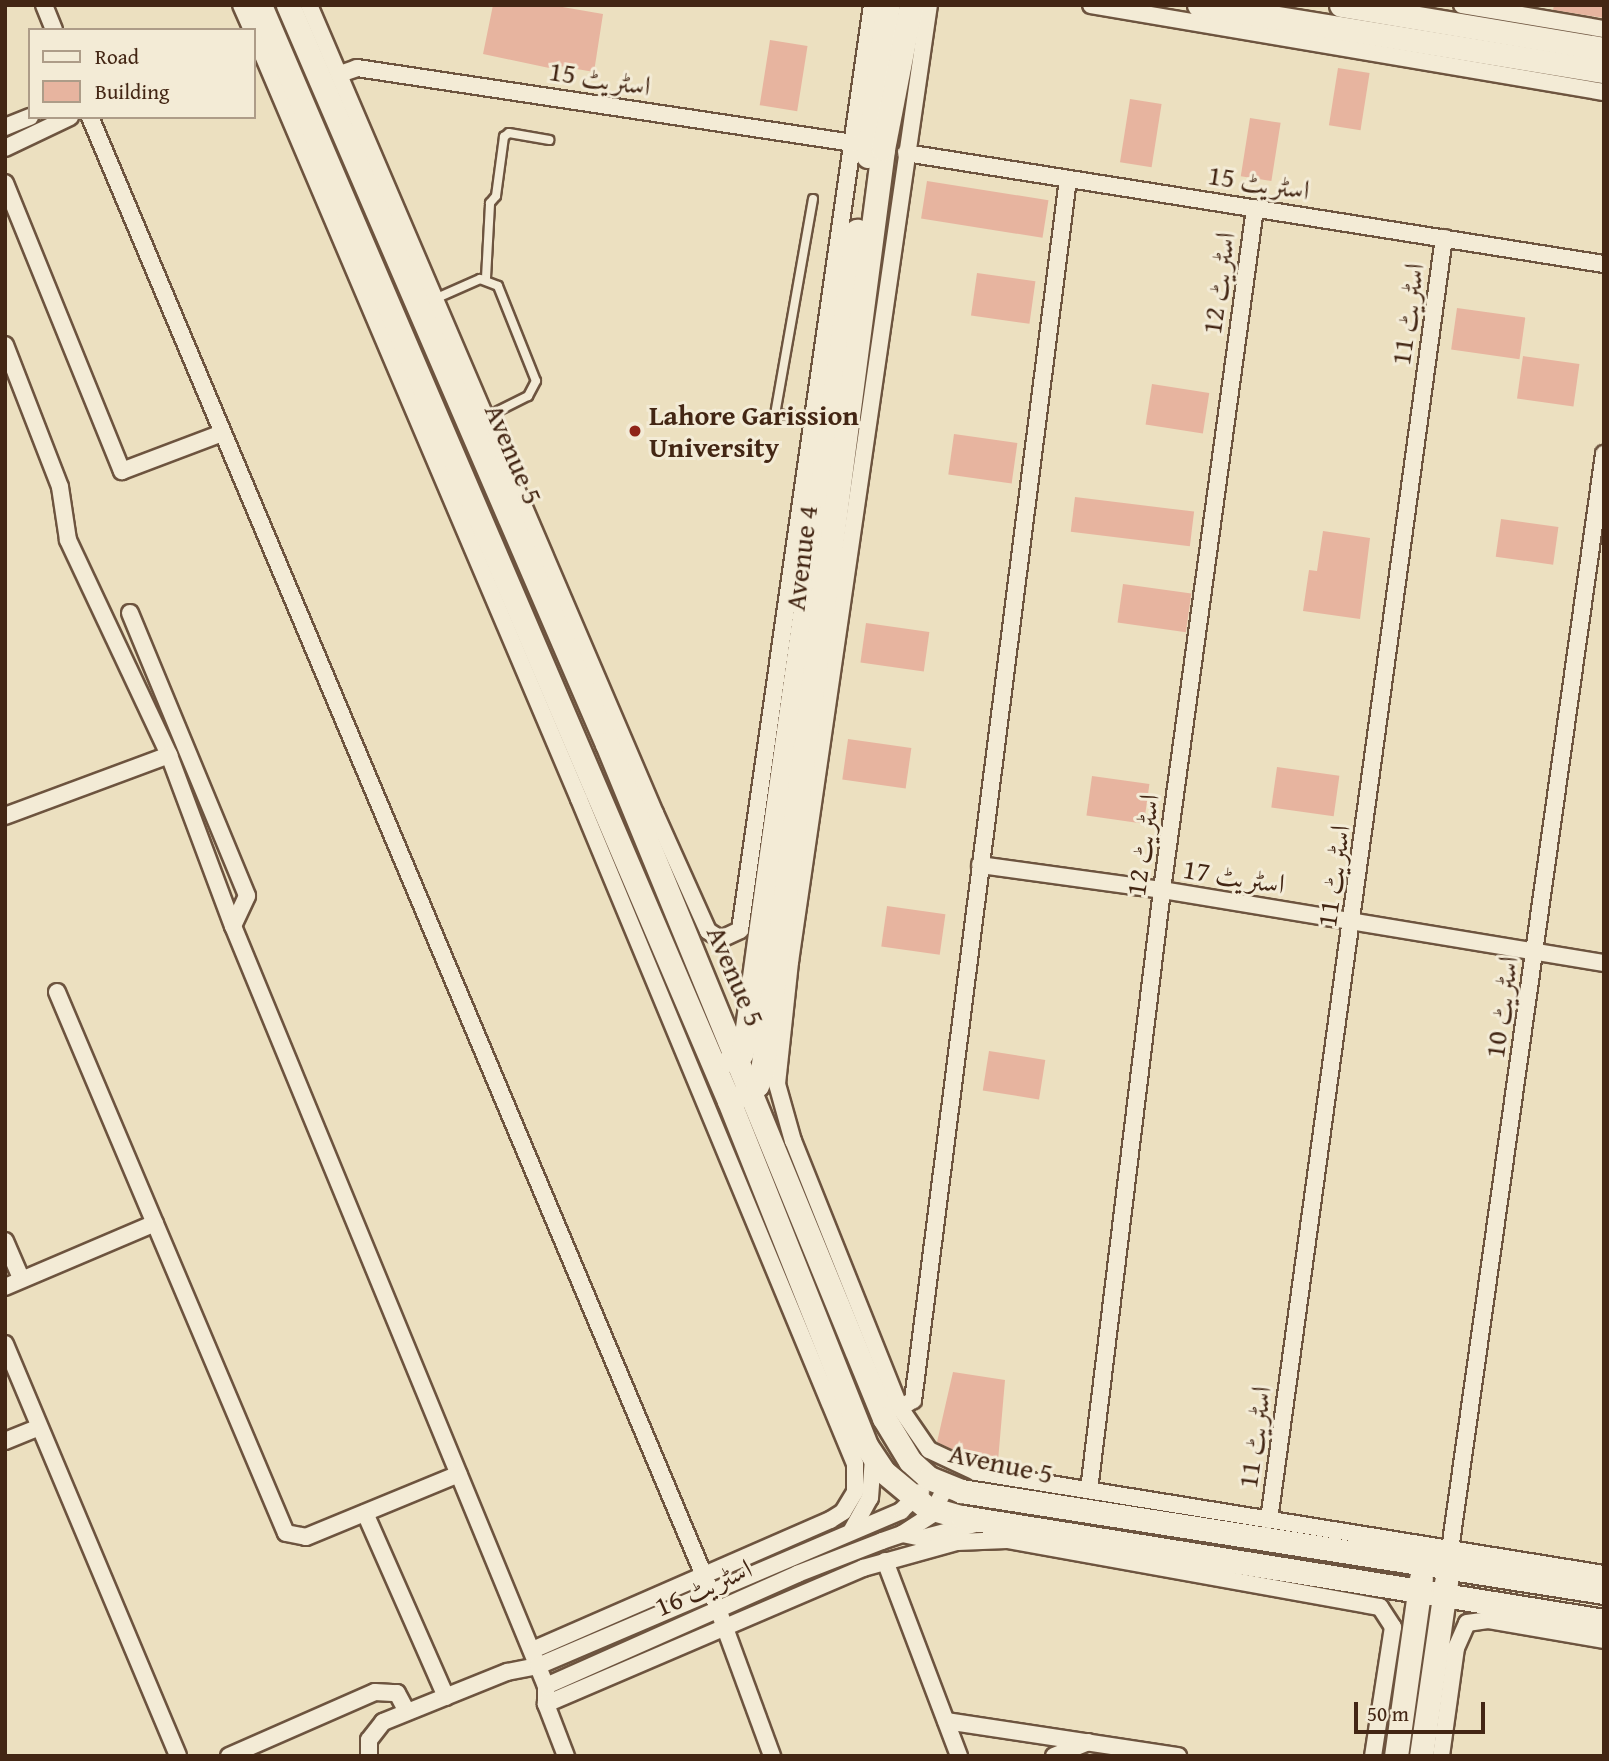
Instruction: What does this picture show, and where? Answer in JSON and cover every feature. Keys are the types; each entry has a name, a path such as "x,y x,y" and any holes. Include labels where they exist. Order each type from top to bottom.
{"main road":[{"name":"Avenue 5","path":"260,5 729,1101 873,1458 925,1505 986,1521 1444,1595 1489,1611 1604,1620"},
{"name":"Avenue 5","path":"288,5 602,731 752,1090 884,1418 910,1461 937,1483 1423,1564 1448,1558 1604,1592"},
{"path":"1199,5 1604,71"},
{"path":"1341,5 1604,49"},
{"name":"Avenue 4","path":"737,1057 745,1042 879,10"},
{"name":"Avenue 4","path":"752,1090 762,1071 883,149 914,20"},
{"path":"714,1067 737,1057"},
{"path":"729,1101 752,1090"},
{"path":"800,1281 826,1272"},
{"path":"1421,1756 1446,1646 1444,1595 1448,1558"},
{"path":"1396,1756 1423,1564"}],"street":[{"path":"44,5 53,28"},
{"path":"242,5 251,28"},
{"path":"309,5 488,416 660,825 708,931 721,939 740,930 853,143 879,10"},
{"path":"929,5 914,20 906,153 853,545 790,962 777,1084 793,1141 900,1408 929,1450 959,1467 1269,1520 1448,1558 1604,1574"},
{"path":"1091,5 1604,92"},
{"path":"1462,5 1604,29"},
{"path":"256,39 612,876 855,1464 855,1492 843,1511 702,1577 532,1650"},
{"name":"اسٹریٹ 15","path":"340,74 357,68 853,143"},
{"path":"5,128 28,118"},
{"path":"5,148 66,119"},
{"path":"91,119 702,1577 711,1592 772,1756"},
{"name":"اسٹریٹ 15","path":"906,153 1604,264"},
{"path":"900,1408 913,1400 1068,179"},
{"path":"5,184 122,471 222,433"},
{"name":"اسٹریٹ 12","path":"1088,1490 1162,890 1255,208"},
{"name":"اسٹریٹ 11","path":"1269,1520 1354,922 1444,238"},
{"path":"5,345 60,487 68,540 169,755 233,926 532,1650 546,1686 546,1704 566,1756"},
{"name":"اسٹریٹ 10","path":"1448,1558 1604,454"},
{"path":"130,613 247,896 233,926"},
{"path":"5,816 169,755"},
{"name":"اسٹریٹ 17","path":"980,866 1162,890 1604,963"},
{"path":"57,992 286,1533 306,1537 459,1474"},
{"path":"5,1287 155,1223"},
{"path":"5,1241 21,1278"},
{"path":"5,1344 178,1755"},
{"path":"5,1441 39,1427"},
{"path":"852,1530 870,1498 873,1458"},
{"path":"902,1534 925,1505 937,1483"},
{"name":"اسٹریٹ 16","path":"369,1756 374,1729 407,1712 507,1672 538,1666 852,1530 925,1505"},
{"path":"365,1513 446,1697"},
{"name":"Avenue 5","path":"882,1541 902,1534 922,1538 986,1521"},
{"path":"546,1704 831,1579 957,1542 1007,1540 1370,1602 1387,1614 1393,1626 1373,1756"},
{"name":"اسٹریٹ 16","path":"546,1686 718,1609 882,1541"},
{"path":"886,1561 959,1756"},
{"path":"1441,1756 1446,1646 1467,1623 1489,1611 1604,1640"},
{"path":"229,1756 374,1692 397,1693 407,1712"},
{"path":"947,1721 1178,1756"},
{"path":"1054,1756 1090,1741"}],"lane":[{"path":"486,278 490,203 496,196 504,137 509,134 550,140"},
{"path":"813,199 775,414 813,418"},
{"path":"437,298 486,278"},
{"path":"486,278 498,286 537,381 528,396 488,416"}],"building":[{"path":"493,5 551,5 603,14 594,72 554,65 554,69 483,54"},
{"path":"1554,5 1604,5 1604,18 1553,10"},
{"path":"770,40 808,46 797,111 760,105"},
{"path":"1338,68 1370,73 1361,130 1329,125"},
{"path":"1130,99 1162,104 1152,167 1120,162"},
{"path":"1250,118 1281,123 1271,181 1241,176"},
{"path":"927,181 1048,200 1043,238 921,219"},
{"path":"977,273 1035,281 1029,324 971,316"},
{"path":"1457,308 1525,318 1519,359 1451,350"},
{"path":"1523,356 1579,364 1573,407 1517,399"},
{"path":"1152,384 1209,393 1203,434 1146,424"},
{"path":"954,434 1017,443 1012,484 948,475"},
{"path":"1075,497 1194,512 1190,546 1071,532"},
{"path":"1501,519 1558,527 1553,565 1496,557"},
{"path":"1323,531 1370,538 1360,619 1303,611 1309,570 1317,571"},
{"path":"1123,584 1191,594 1186,632 1118,623"},
{"path":"866,623 929,632 924,672 860,663"},
{"path":"848,739 911,748 906,789 842,780"},
{"path":"1277,767 1339,776 1334,816 1271,808"},
{"path":"1092,776 1149,784 1144,824 1086,816"},
{"path":"887,906 945,914 940,955 881,947"},
{"path":"989,1051 1045,1060 1039,1099 983,1091"},
{"path":"953,1372 1005,1380 998,1461 966,1456 937,1442"}],"place":[{"name":"Lahore Garission University","path":"635,431"}]}
